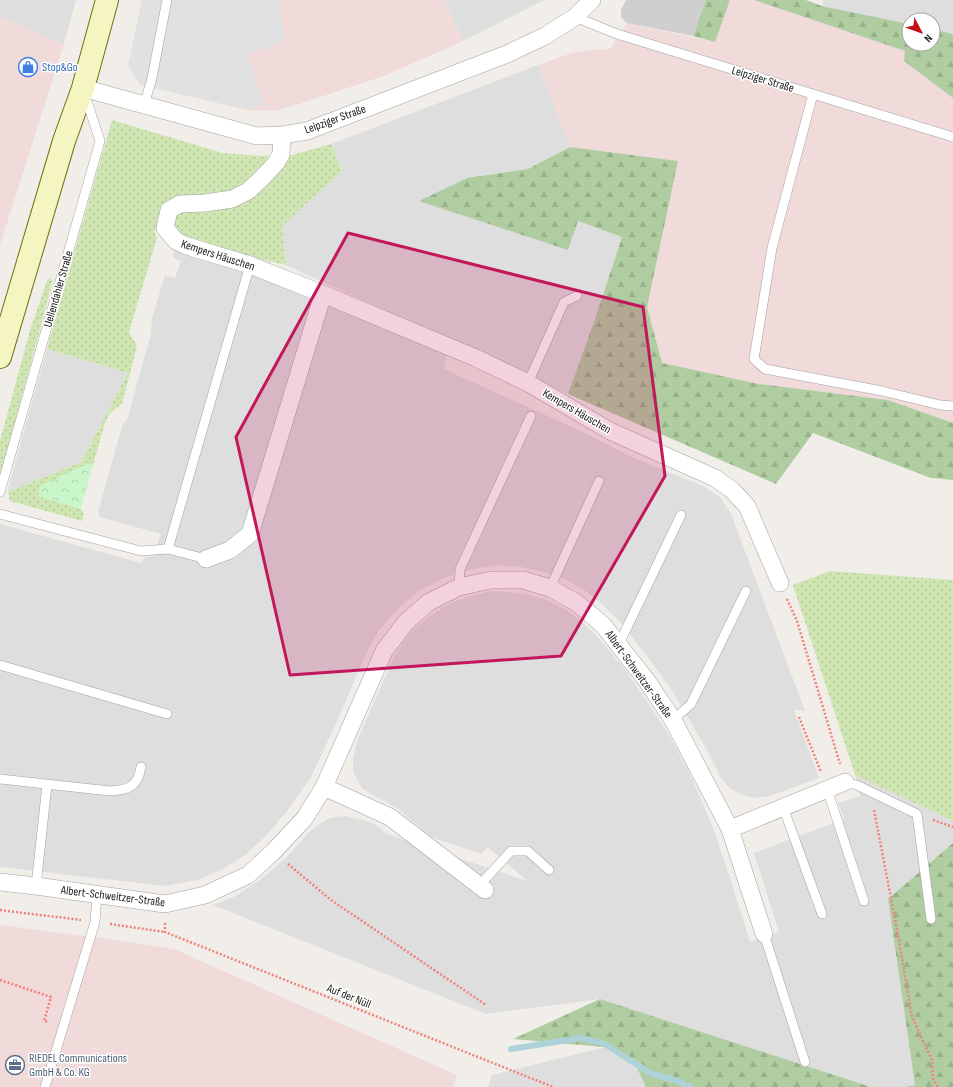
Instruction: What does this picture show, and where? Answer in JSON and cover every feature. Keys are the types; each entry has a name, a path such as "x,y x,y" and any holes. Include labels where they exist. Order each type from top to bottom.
{"main road":[{"path":"0,357 64,141 83,88 107,0"}],"street":[{"name":"Leipziger Straße","path":"83,88 257,136 282,136 308,131 507,54 545,36 576,17 592,0"},
{"name":"Kempers Häuschen","path":"282,136 281,154 276,163 248,190 232,199 205,203 180,204 169,210 165,228 176,241 187,246 250,265 476,358 528,383 610,431 715,478 732,490 747,506 780,583"},
{"path":"206,559 230,550 250,534 323,294"},
{"name":"Albert-Schweitzer-Straße","path":"0,882 165,904 205,895 248,875 273,852 304,819 324,787 384,651 406,622 429,602 459,587 491,580 523,580 550,588 577,603 603,625 647,681 673,720 730,829 764,934"},
{"path":"730,829 845,782"},
{"path":"324,787 390,818 482,888"}],"lane":[{"path":"144,105 153,72 167,0"},
{"name":"Leipziger Straße","path":"576,17 617,34 953,137"},
{"name":"Uellendahler Straße","path":"0,492 100,140 83,88"},
{"path":"813,94 772,248 754,359 765,369 882,391 940,405 953,406"},
{"path":"168,549 250,265"},
{"path":"528,383 564,302 577,296"},
{"path":"459,587 460,569 531,416"},
{"path":"550,588 599,481"},
{"path":"0,514 141,551 168,549 206,559"},
{"path":"619,644 681,515"},
{"path":"673,720 690,704 746,592"},
{"path":"0,665 167,714"},
{"path":"0,780 121,790 133,785 139,776 141,767"},
{"path":"845,782 859,786 917,814 931,919"},
{"path":"36,886 47,785"},
{"path":"828,789 864,901"},
{"path":"783,807 822,914"},
{"path":"482,888 511,851 528,851 549,870"},
{"path":"45,1087 95,922 97,895"},
{"path":"764,934 804,1062"}],"path":[{"path":"780,583 797,621 845,782"},
{"path":"799,716 828,789"},
{"path":"870,792 899,940 912,1017 932,1060 933,1080 938,1087"},
{"path":"917,814 953,827"},
{"path":"273,852 331,900 486,1005"},
{"name":"Auf der Nüll","path":"165,904 165,932 553,1087"},
{"path":"0,980 51,997"}],"highlighted area":[{"path":"348,233 643,307 665,476 561,656 290,675 236,437"}],"shaded area":[{"path":"0,0 76,0 64,44 0,17"},
{"path":"142,0 281,0 284,41 248,54 263,104 248,110 140,85 128,65"},
{"path":"143,0 444,0 463,41 384,76 302,103 275,111 248,110 140,84 128,65 138,28"},
{"path":"444,0 544,0 463,41"},
{"path":"626,0 706,0 693,36 627,23 621,17 621,10"},
{"path":"730,0 754,0 901,50 901,52 905,52 905,61 953,98 953,423 888,400 759,384 661,363 647,307 678,161 570,147 538,65 572,53 589,50 610,49 627,23 715,42"},
{"path":"823,0 953,0 953,34 941,31 941,12 901,12 901,22 822,6"},
{"path":"0,17 64,44 0,245"},
{"path":"538,65 570,147 528,169 467,178 568,250 578,221 622,237 568,394 286,265 282,226 342,171 331,144"},
{"path":"174,250 278,282 392,332 447,353 444,369 583,432 634,458 703,486 720,497 731,514 805,711 794,710 819,778 770,796 754,798 742,795 730,788 721,778 707,750 671,689 621,623 600,602 584,590 565,579 521,567 497,565 473,569 446,577 422,589 399,607 378,632 366,654 311,777 287,811 266,836 245,855 221,870 197,880 165,886 0,867 0,524 141,563 146,557 153,556 161,534 100,517 98,512 123,423 127,420 151,334 152,318 165,275 175,278 181,261 173,258"},
{"path":"47,349 128,373 81,462 8,492 8,489"},
{"path":"491,591 530,595 547,600 565,609 596,635 623,667 669,735 690,774 713,828 750,942 779,932 754,853 844,819 838,803 860,796 855,775 953,821 953,843 888,899 915,1085 906,1087 871,1087 600,999 486,1014 213,905 234,897 260,880 286,858 308,833 318,825 330,818 345,816 373,823 387,834 527,881 488,847 481,854 431,837 398,809 363,789 353,771 353,758 358,739 392,661 402,644 414,629 430,616 449,604 470,596"},
{"path":"0,925 174,949 457,1075 453,1087 0,1087"},
{"path":"605,1047 637,1068 646,1087 488,1087 492,1075"}],"green space":[{"path":"706,0 730,0 715,42 693,36"},
{"path":"754,0 806,0 822,6 901,22 901,50"},
{"path":"941,31 953,34 953,98 904,61 905,52 941,52"},
{"path":"112,120 223,153 263,156 292,155 331,144 342,171 282,226 286,265 255,258 182,235 154,230 157,238 129,332 137,346 122,404 110,413 105,423 93,465 87,464 39,496 81,509 84,514 82,521 10,501 8,492 81,462 128,373 47,349"},
{"path":"570,147 678,161 647,307 662,363 759,384 888,400 953,423 953,480 931,478 813,433 776,484 568,394 622,237 578,221 568,250 419,201 467,178 528,169"},
{"path":"48,278 53,280 0,478 0,441 30,330"},
{"path":"87,464 93,465 81,509 38,496 40,486"},
{"path":"830,571 953,580 953,821 855,775 793,585"},
{"path":"953,843 953,1087 906,1087 915,1085 888,899"},
{"path":"600,999 871,1087 646,1087 637,1068 605,1047 513,1039"}],"waterway":[{"path":"511,1049 581,1038 606,1045 652,1074 678,1081 690,1087"}],"place":[{"name":"Stop&Go","path":"28,67"},
{"name":"RIEDEL Communications GmbH & Co. KG","path":"15,1065"}]}
